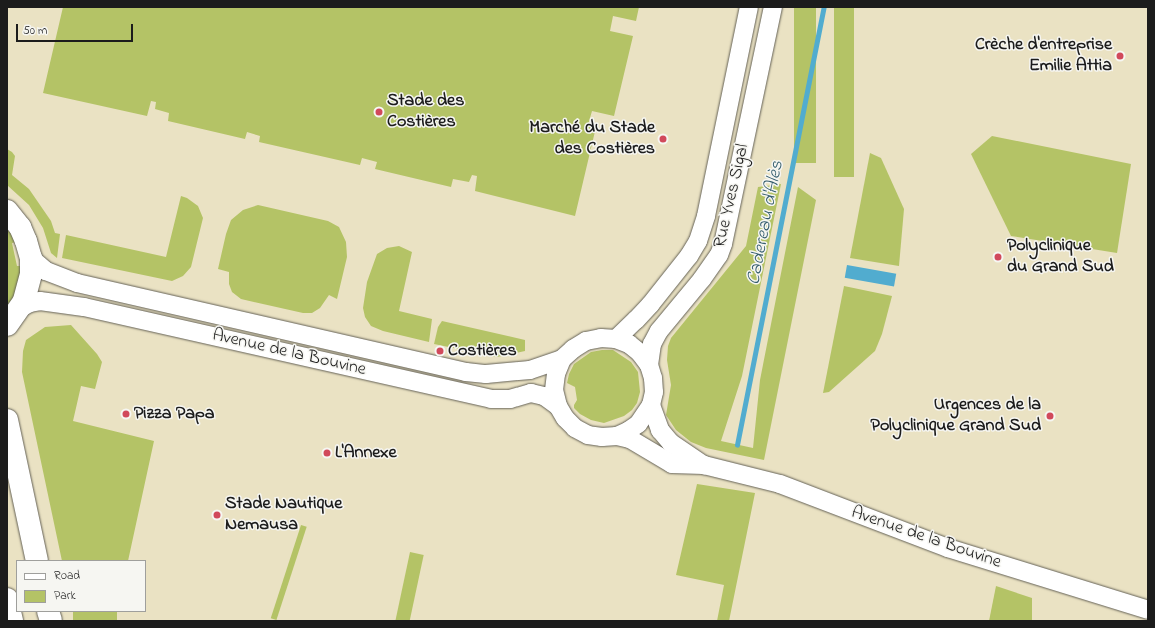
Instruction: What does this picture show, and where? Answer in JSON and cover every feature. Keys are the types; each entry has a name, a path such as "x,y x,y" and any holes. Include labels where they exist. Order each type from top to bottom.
{"main road":[{"path":"7,212 23,233 31,258 30,284 13,317"},
{"path":"7,420 38,560"},
{"path":"7,599 12,621"}],"street":[{"name":"Rue Yves Sigal","path":"616,339 645,310 689,256 698,241 706,216 749,7"},
{"name":"Rue Yves Sigal","path":"649,365 652,344 659,330 702,279 719,255 723,244 773,7"},
{"name":"Avenue de la Bouvine","path":"31,258 46,271 77,282 466,372 486,374 530,370 562,359"},
{"name":"Avenue de la Bouvine","path":"13,317 30,303 40,301 84,306 491,399 510,399 532,393 544,396 558,406"},
{"path":"600,338 616,339 629,344 640,353 649,365 653,385 651,405 638,424 628,431 617,436 602,437 588,435 575,428 565,418 558,406 554,390 556,374 562,359 573,348 586,341 600,338"},
{"name":"Avenue de la Bouvine","path":"651,405 660,430 671,444 704,465"},
{"name":"Avenue de la Bouvine","path":"617,436 630,439 672,464 704,465 780,484 948,548 1148,610"}],"green space":[{"name":"Stade des Costières","path":"63,7 639,7 636,21 613,16 610,31 633,36 614,116 592,111 588,125 596,127 575,216 475,191 477,176 472,175 469,182 453,179 451,187 375,169 377,162 362,158 360,165 259,142 260,136 247,132 245,139 168,121 169,113 155,109 156,102 151,101 147,116 43,93"},
{"path":"794,7 816,7 816,163 794,163"},
{"path":"834,7 854,7 854,177 834,177"},
{"path":"992,136 1131,164 1117,253 1011,236 971,154"},
{"path":"7,149 15,156 12,175 29,189 51,221 55,233 60,234 57,258 51,253 43,228 29,205 7,185"},
{"path":"870,153 881,158 904,209 899,266 850,258"},
{"path":"781,184 742,376 721,441 753,448 760,380 798,187 816,200 764,460 706,448 691,442 676,430 666,415 671,385 667,360 668,346 671,338 746,246 758,187"},
{"path":"181,196 187,198 198,206 203,218 191,267 183,276 172,281 62,258 66,235 166,257"},
{"path":"258,205 328,221 339,227 346,242 347,257 337,299 329,295 320,308 312,313 303,313 241,299 232,292 229,284 229,272 218,269 226,234 231,220 243,210"},
{"path":"7,226 17,242 12,243 17,266 21,266 22,274 16,295 7,309"},
{"path":"399,246 412,252 399,311 432,319 429,342 383,331 371,326 365,317 363,308 367,282 377,254 387,248"},
{"path":"844,286 892,296 882,334 875,351 829,392 823,393"},
{"path":"442,321 525,340 525,351 497,357 434,344 438,327"},
{"path":"71,325 97,354 102,362 95,389 81,386 73,421 154,441 128,560 62,560 22,372 23,351 26,340 45,327"},
{"path":"613,350 631,362 638,372 640,392 637,403 632,410 624,416 604,423 591,420 580,414 574,408 577,400 575,387 567,383 569,374 574,364 591,352"},
{"path":"697,484 755,493 729,621 717,621 724,585 676,575"},
{"path":"301,525 307,527 276,620 271,618"},
{"path":"410,552 424,555 410,621 395,621"},
{"path":"996,586 1032,598 1032,621 989,621"},
{"path":"73,612 117,612 117,621 73,621"}],"water":[{"path":"847,265 896,274 894,286 845,278"}],"waterway":[{"name":"Cadereau d'Alès","path":"737,445 824,7"}],"place":[{"name":"Crèche d'entreprise Emilie Attia","path":"1120,56"},
{"name":"Stade des Costières","path":"379,112"},
{"name":"Marché du Stade des Costières","path":"663,139"},
{"name":"Polyclinique du Grand Sud","path":"998,257"},
{"name":"Costières","path":"440,351"},
{"name":"Pizza Papa","path":"126,414"},
{"name":"Urgences de la Polyclinique Grand Sud","path":"1050,416"},
{"name":"L'Annexe","path":"327,453"},
{"name":"Stade Nautique Nemausa","path":"217,515"}]}
